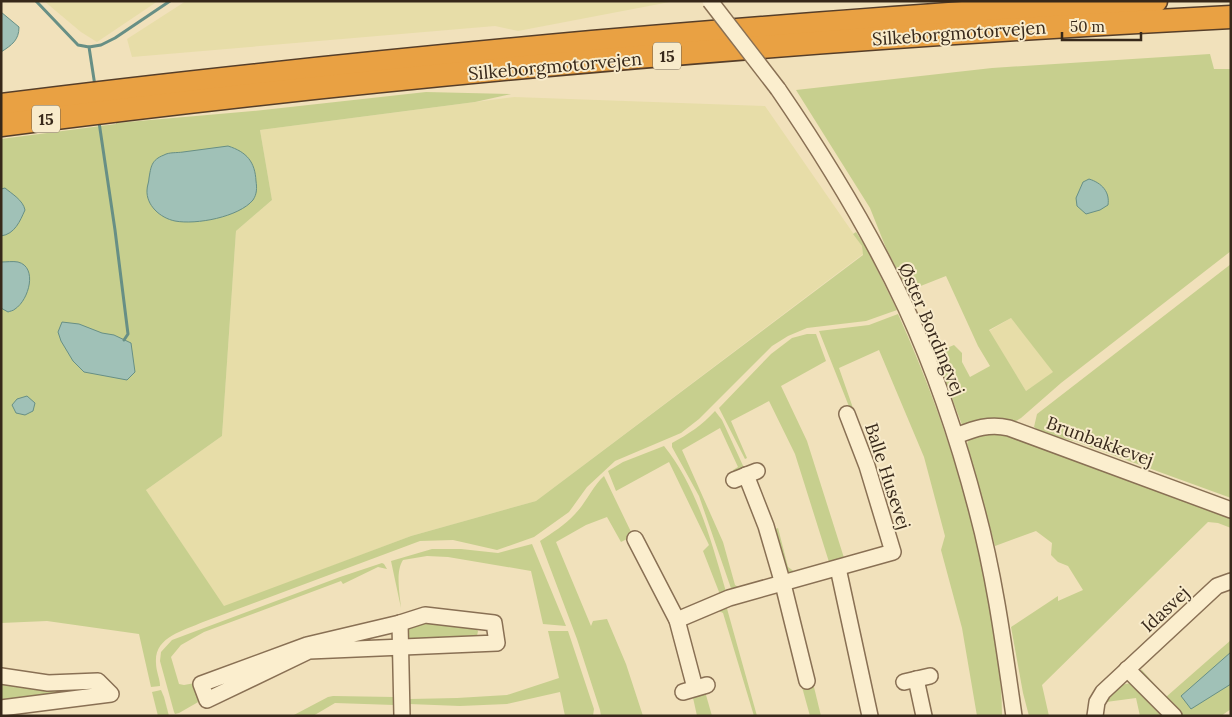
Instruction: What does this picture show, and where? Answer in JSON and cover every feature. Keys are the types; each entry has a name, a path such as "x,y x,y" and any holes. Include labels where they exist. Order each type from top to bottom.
{"highway":[{"name":"Silkeborgmotorvejen","path":"1,125 97,103 424,57 762,27 1019,8 1156,1"},
{"name":"Silkeborgmotorvejen","path":"1,105 97,103 407,79 776,46 1022,28 1231,17"}],"street":[{"name":"Øster Bordingvej","path":"710,1 778,89 818,148 873,242 906,309 956,436 978,513 997,601 1014,716"},
{"name":"Balle Husevej","path":"677,620 729,598 893,552 868,466 847,414"},
{"name":"Brunbakkevej","path":"956,436 979,427 999,425 1231,510"},
{"path":"746,475 766,526 783,584 806,682"},
{"path":"635,539 677,620 695,688"},
{"path":"838,568 870,716"},
{"name":"Idasvej","path":"1094,716 1097,702 1103,692 1217,586 1231,581"},
{"path":"425,615 494,623 497,643 309,651 207,700 201,684 306,645 400,623 425,615"},
{"path":"400,623 402,716"},
{"path":"1127,669 1174,716"},
{"path":"1,676 48,683 98,681 111,694 1,708"},
{"path":"917,679 924,716"}],"shaded area":[{"path":"44,1 158,1 97,42 81,32"},
{"path":"186,1 675,1 518,31 495,26 132,57 127,39"},
{"path":"514,97 765,106 862,246 863,254 536,501 411,536 224,607 146,490 222,436 236,231 272,200 260,130"},
{"path":"1011,318 1054,372 1026,391 989,331"}],"green space":[{"path":"1210,54 1214,69 1231,69 1231,251 1061,383 1021,418 1011,424 969,426 962,425 935,353 954,345 962,353 962,362 970,377 990,366 978,346 946,276 908,291 886,248 870,208 796,90 992,68","holes":["1011,318 1053,372 1026,391 989,330"]},
{"path":"426,92 511,94 475,102 260,130 272,200 236,231 222,436 146,490 224,606 411,536 536,501 863,255 862,246 853,234 856,232 866,247 897,310 866,321 807,328 788,336 772,346 699,419 681,433 615,461 587,487 569,512 534,537 497,550 453,540 420,541 203,622 171,636 160,647 157,654 156,666 160,686 151,687 139,634 47,621 1,623 1,139 116,123 253,111"},
{"path":"1231,264 1231,498 1077,442 1042,433 1034,427 1037,414"},
{"path":"898,314 941,420 973,529 982,566 996,645 1002,716 977,716 962,628 941,550 945,536 924,457 879,350 839,368 853,408 850,409 819,331 869,325"},
{"path":"816,334 826,361 781,386 807,441 845,561 794,575 787,571 772,530 778,528 788,567 795,572 829,562 795,454 769,401 731,421 747,458 745,459 719,408 771,354 792,338"},
{"path":"715,411 722,420 745,470 736,475 733,470 738,467 720,428 682,450 723,542 735,585 741,589 733,594 699,496 672,447 672,443 695,429"},
{"path":"997,431 1086,462 1085,465 1106,470 1231,517 1231,528 1218,523 1208,522 1042,685 1049,716 1029,716 1011,627 1058,596 1058,601 1083,590 1068,566 1058,562 1051,555 1052,543 1036,531 995,546 967,444 970,437"},
{"path":"664,446 676,462 695,498 703,517 727,595 721,597 703,551 709,545 669,462 616,491 608,471 623,462"},
{"path":"604,476 633,536 621,542 607,517 586,525 556,542 591,626 593,621 607,619 626,664 643,716 601,716 577,639 540,541 558,529 579,510"},
{"path":"532,544 566,626 543,624 531,571 448,557 427,556 403,560 399,571 401,608 391,561 432,549 461,549 498,553"},
{"path":"382,563 387,569 378,567 343,584 341,581 204,632 181,645 171,657 179,684 195,683 200,701 175,714 160,661 161,652 172,640"},
{"path":"726,605 757,716 754,716 723,613 717,610"},
{"path":"419,620 473,625 478,631 477,636 472,641 411,641 407,635 408,628"},
{"path":"548,631 568,631 594,709 593,716 565,716 560,692 507,704 460,706 409,704 410,699 507,695 559,678"},
{"path":"1231,640 1231,709 1221,716 1183,716 1142,676 1141,669 1166,697"},
{"path":"388,653 394,658 394,697 392,658"},
{"path":"1,678 80,689 76,692 1,703"},
{"path":"813,683 821,716 810,716 802,687"},
{"path":"1131,683 1164,716 1140,716 1136,698 1106,702 1121,685"},
{"path":"704,688 712,716 697,716 692,693"},
{"path":"161,690 169,716 158,716 152,692"},
{"path":"333,696 394,697 394,705 335,703 313,716 292,716"}],"water":[{"path":"1,12 19,27 18,35 14,42 1,52"},
{"path":"228,146 235,148 245,155 254,168 257,189 253,200 246,206 238,211 217,218 205,221 184,222 164,217 151,206 147,190 151,167 156,159 168,153"},
{"path":"1089,179 1098,183 1104,189 1108,196 1108,205 1100,210 1086,214 1077,206 1076,198 1083,182"},
{"path":"5,188 20,200 25,210 19,223 13,230 1,236 1,189"},
{"path":"1,262 18,262 24,265 30,277 24,299 14,310 8,312 1,308"},
{"path":"62,322 79,324 102,333 114,335 131,343 135,372 127,380 84,372 73,361 61,341 58,332"},
{"path":"27,396 35,403 33,411 25,415 16,413 12,405 17,399"},
{"path":"1231,652 1231,684 1191,709 1181,696"}],"waterway":[{"path":"36,1 78,45 89,47 95,86"},
{"path":"89,47 101,45 115,38 170,1"},
{"path":"99,122 128,334 124,340"}]}
